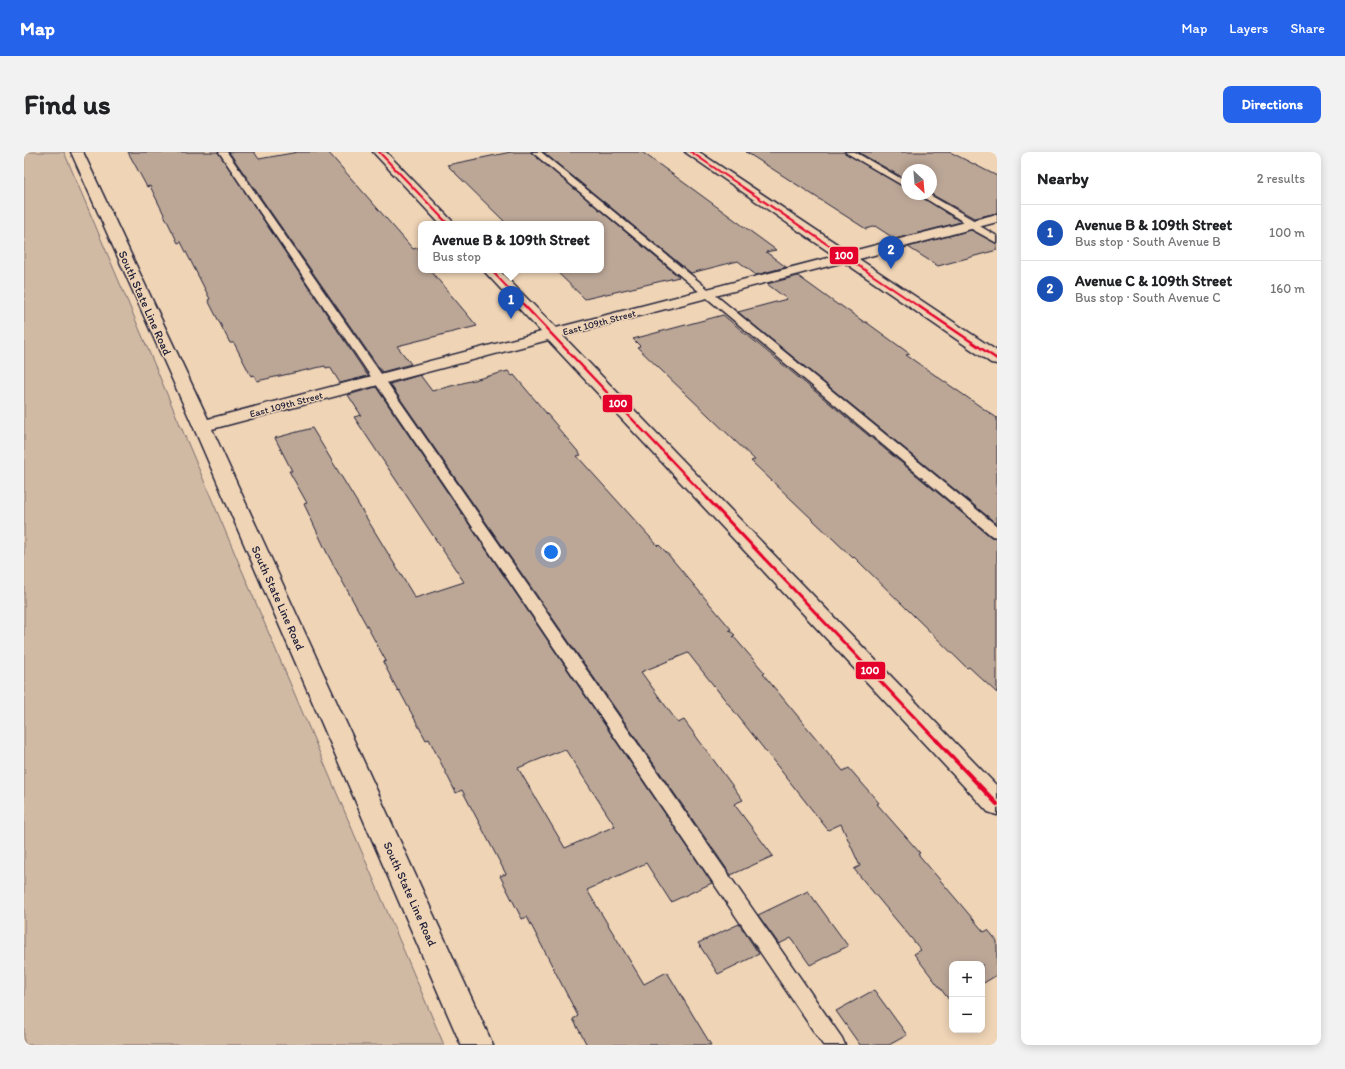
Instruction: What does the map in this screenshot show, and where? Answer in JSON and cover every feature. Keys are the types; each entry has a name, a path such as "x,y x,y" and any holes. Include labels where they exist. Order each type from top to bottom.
{"street":[{"name":"South State Line Road","path":"77,152 202,426 478,1045"},
{"path":"379,152 445,221"},
{"path":"691,152 997,359"},
{"name":"East 109th Street","path":"202,426 997,218"},
{"path":"494,273 997,804"}],"lane":[{"path":"223,152 835,1045"},
{"path":"536,152 997,534"},
{"path":"849,152 901,182"},
{"path":"932,200 997,240"}],"shaded area":[{"path":"24,152 64,152 444,1045 24,1045"}],"building":[{"path":"128,152 218,152 368,376 340,383 330,367 326,368 325,366 257,381 254,375 251,376 234,343 230,343 208,300 210,299 181,242 178,243 150,186 147,187"},
{"path":"229,152 254,152 259,159 298,152 328,152 413,249 418,248 418,273 433,273 477,326 397,346 411,364 382,372"},
{"path":"511,152 531,152 679,277 585,299 558,273 604,273 604,221 504,221 447,165"},
{"path":"543,152 642,152 776,250 766,252 786,267 756,275 738,261 691,273"},
{"path":"746,152 844,152 901,185 901,200 926,200 961,222 895,239 875,226 866,229"},
{"path":"858,152 950,152 997,176 997,213 974,218 937,197 937,164 901,164 901,177"},
{"path":"971,230 997,244 997,250 938,266 908,247"},
{"path":"798,276 838,305 866,322 910,354 906,355 997,418 997,524 738,312 787,299 767,284"},
{"path":"723,315 991,537 997,538 997,693 969,667 967,668 854,557 853,558 751,461 755,460 637,347 640,346 633,339"},
{"path":"508,371 512,376 514,375 581,455 577,456 658,546 659,545 666,552 731,629 729,630 735,635 733,636 765,673 763,674 843,771 849,768 879,803 877,804 920,853 918,854 984,932 988,930 997,941 997,975 985,982 985,961 949,961 949,1000 914,954 921,950 854,869 860,866 841,824 828,830 688,653 641,672 678,723 684,720 743,800 734,804 773,856 731,875 390,384 420,375 432,391"},
{"path":"376,387 712,883 671,902 646,863 587,890 644,984 667,972 711,1045 587,1045 573,1019 578,1016 527,917 522,919 500,876 506,874 462,790 456,793 429,739 426,740 399,690 398,691 383,662 386,661 328,555 304,504 307,503 289,471 292,471 275,438 312,428 415,598 464,582 354,417 361,415 348,395","holes":["565,749 615,826 565,848 518,768"]},
{"path":"808,891 848,946 810,965 791,938 779,944 758,915"},
{"path":"739,924 759,954 718,974 698,943"},
{"path":"874,990 907,1035 889,1045 860,1045 836,1011"}],"transit line":[{"name":"100","path":"379,152 445,221"},
{"name":"100","path":"691,152 997,359"},
{"name":"100","path":"494,273 997,804"}],"place":[{"name":"Avenue C & 109th Street","path":"891,269"},
{"name":"Avenue B & 109th Street","path":"511,319"}]}
